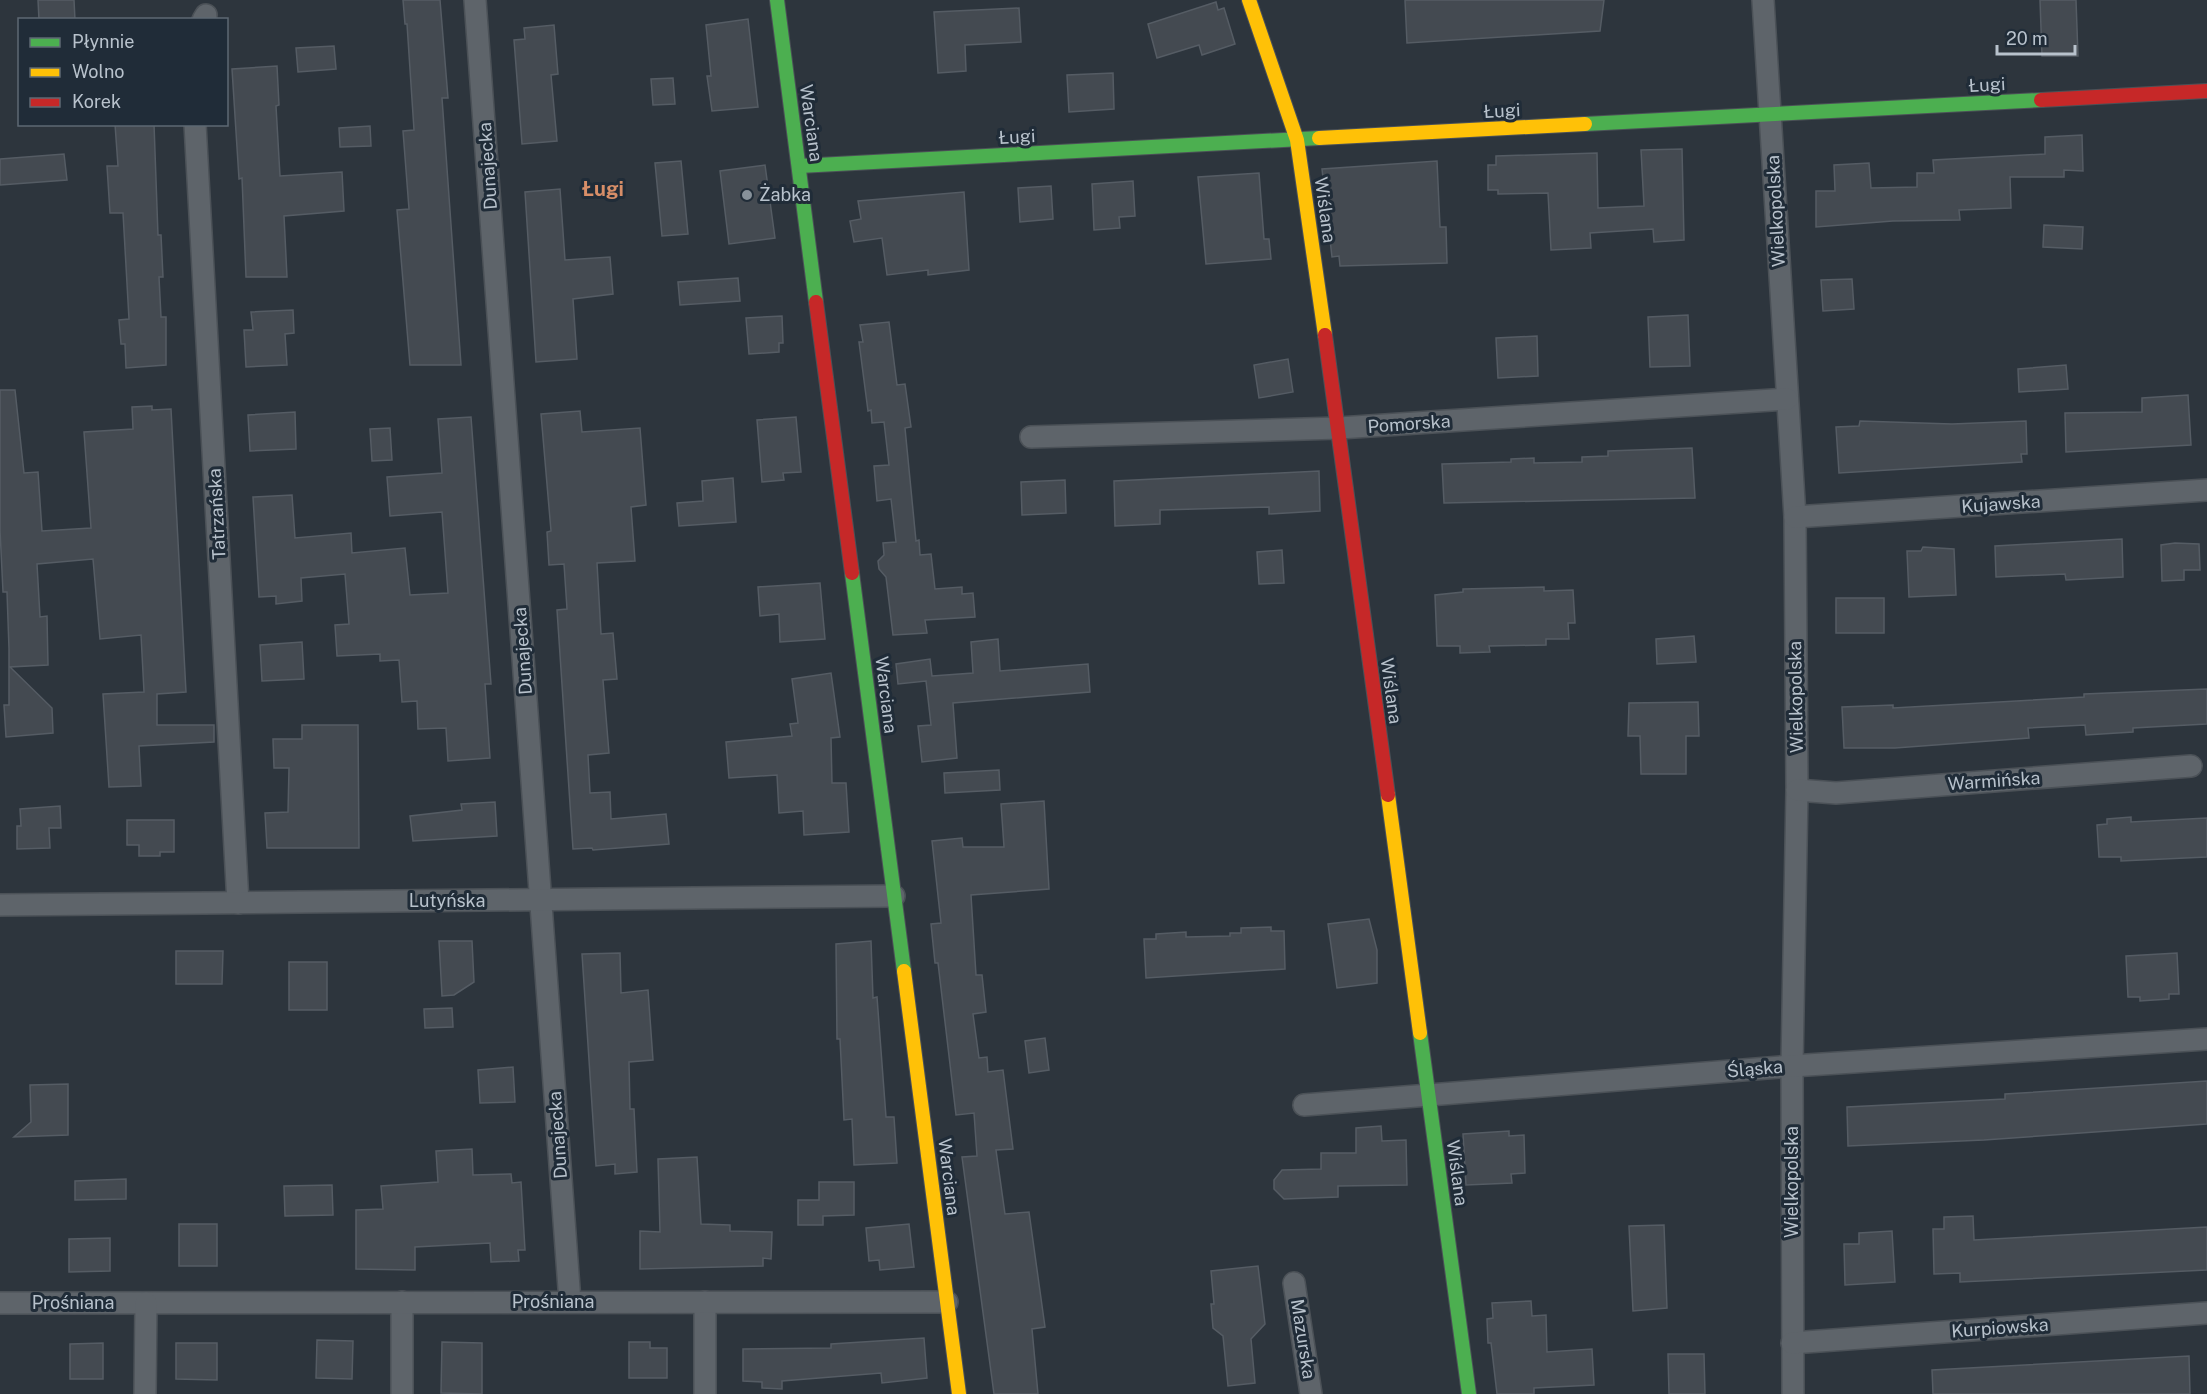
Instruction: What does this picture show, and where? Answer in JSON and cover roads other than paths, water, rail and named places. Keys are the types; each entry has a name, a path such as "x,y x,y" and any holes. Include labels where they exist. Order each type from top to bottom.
{"street":[{"name":"Dunajecka","path":"476,0 570,1302"},
{"name":"Warciana","path":"777,0 959,1394"},
{"name":"Wiślana","path":"1249,0 1297,140 1339,428 1469,1394"},
{"name":"Wielkopolska","path":"1763,0 1795,517 1797,790 1792,1066 1793,1394"},
{"name":"Ługi","path":"799,166 2207,91"},
{"name":"Tatrzańska","path":"195,126 238,903"},
{"name":"Pomorska","path":"1031,437 1339,428 1787,399"},
{"name":"Kujawska","path":"1795,517 2207,490"},
{"name":"Warmińska","path":"1797,790 1836,793 2191,766"},
{"name":"Lutyńska","path":"0,905 894,897"},
{"name":"Śląska","path":"1304,1105 1429,1097 1792,1066 2207,1039"},
{"name":"Mazurska","path":"1294,1283 1311,1394"},
{"path":"402,1302 402,1394"},
{"path":"705,1302 705,1394"},
{"name":"Prośniana","path":"0,1303 947,1302"},
{"path":"145,1394 146,1303"},
{"name":"Kurpiowska","path":"1792,1343 2207,1313"}],"place":[{"name":"Żabka","path":"747,195"}],"district":[{"name":"Ługi","path":"603,189"}]}
